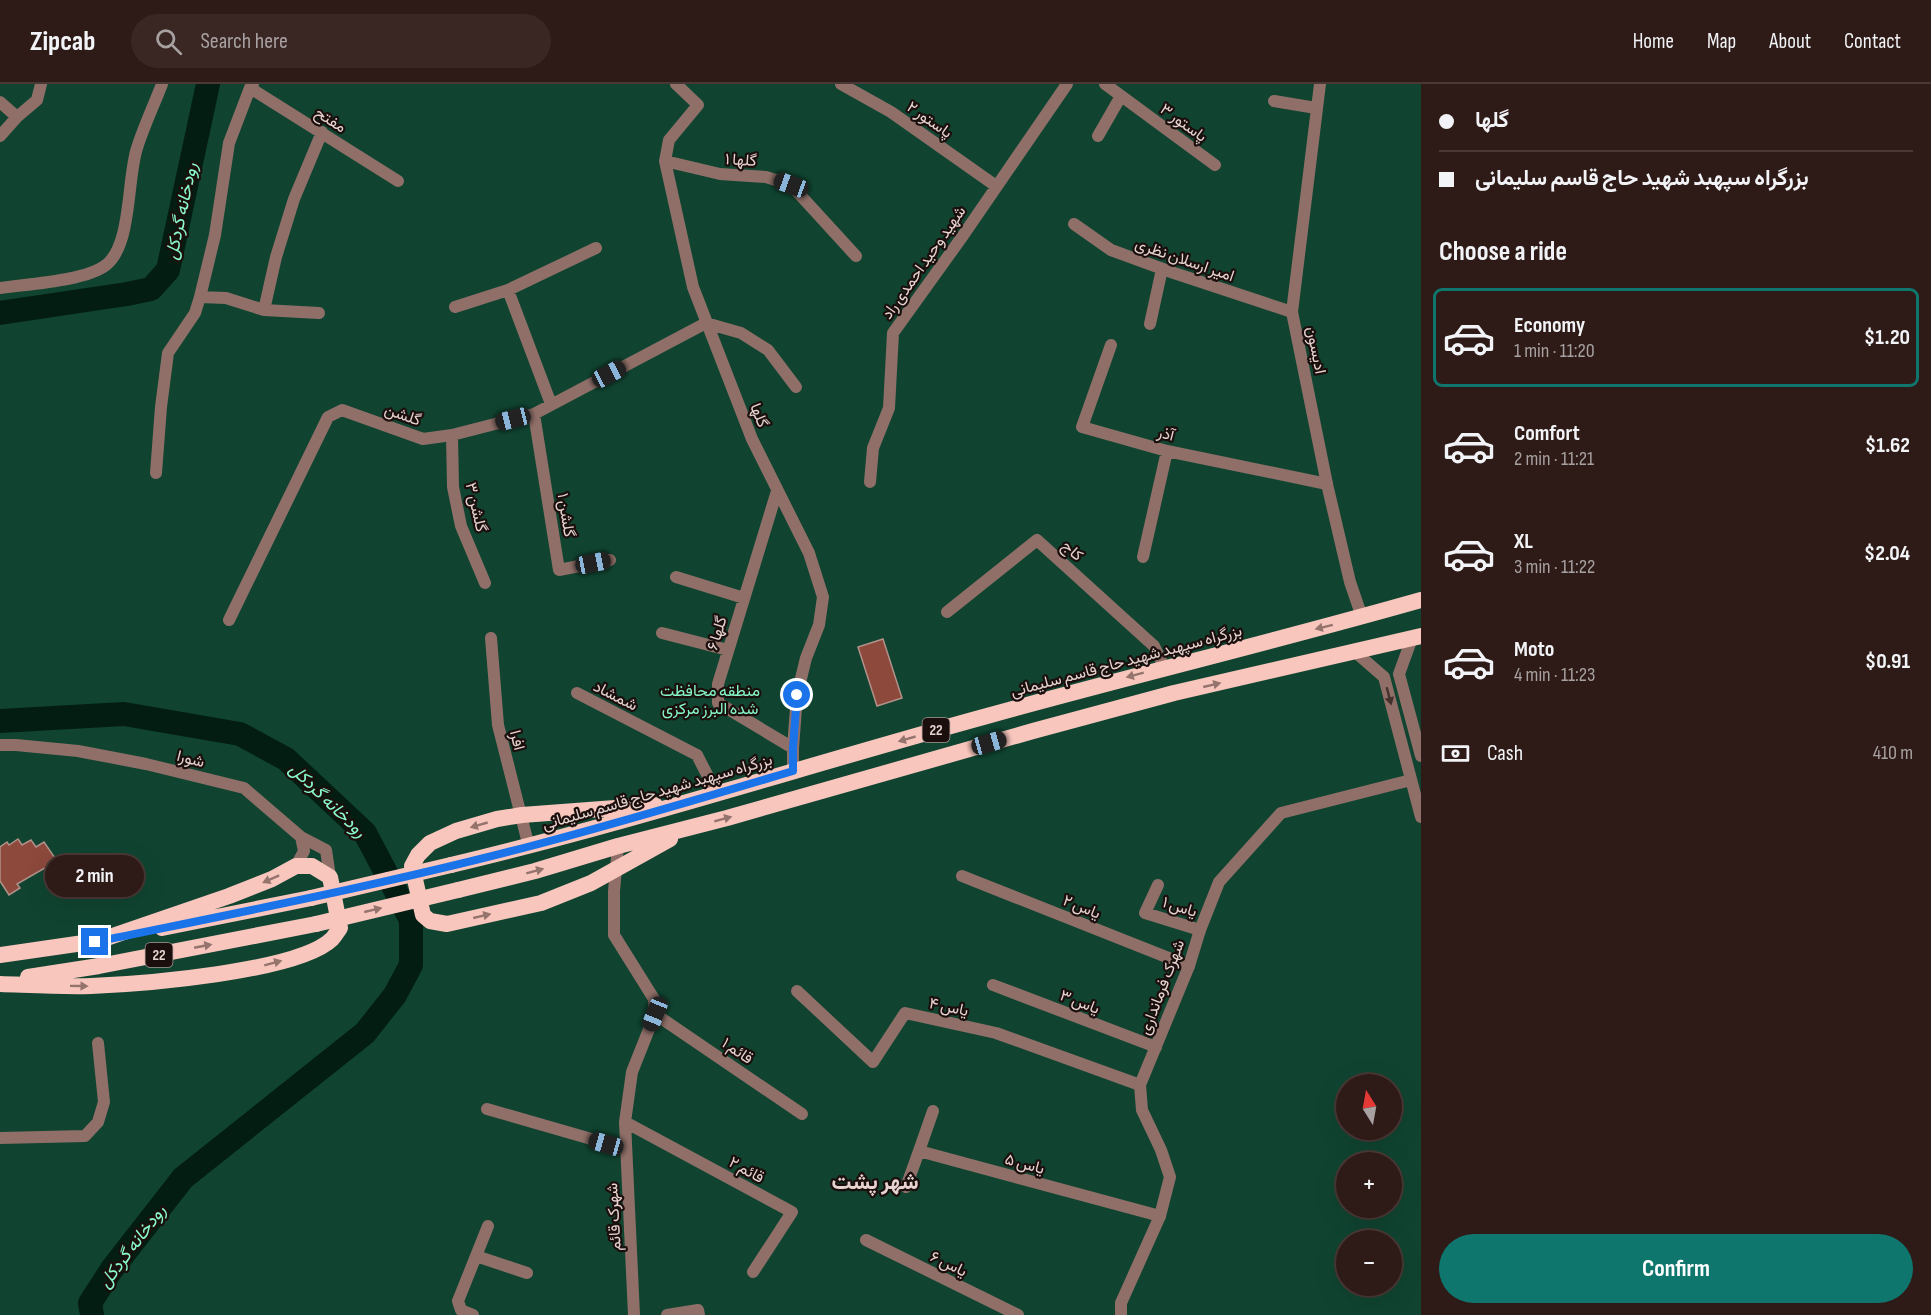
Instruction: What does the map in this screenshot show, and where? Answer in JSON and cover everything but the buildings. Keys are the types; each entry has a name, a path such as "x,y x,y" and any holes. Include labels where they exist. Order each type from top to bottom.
{"highway":[{"name":"بزرگراه سپهبد شهید حاج قاسم سلیمانی","path":"0,955 95,942 311,898 529,847 1164,667 1421,600"},
{"name":"22","path":"0,982 99,966 316,924 458,890 535,871 1033,730 1174,693 1417,637"},
{"path":"683,804 522,815 497,819 456,831 430,843 418,855 412,866 423,915 430,921 447,924 541,903 591,883 693,827"},
{"path":"0,982 90,986 162,980 260,967 303,955 331,940 340,928 330,877 312,866 296,866 272,879 229,896 95,942"}],"street":[{"path":"0,136 37,100 41,84"},
{"path":"0,288 88,274 106,266 114,257 121,243 136,150 162,84"},
{"path":"665,161 669,140 698,105 676,84"},
{"name":"پاستور ۲","path":"841,84 891,112 996,186"},
{"name":"شهید وحید احمدی راد","path":"870,482 873,448 889,408 893,333 1067,84"},
{"name":"پاستور ۳","path":"1105,84 1215,165"},
{"name":"ادیسون","path":"1320,84 1292,312 1327,484 1350,582 1362,617"},
{"path":"156,473 168,353 195,313 200,297 215,235 229,143 251,86"},
{"name":"مفتح","path":"251,86 398,181"},
{"path":"1098,136 1121,96"},
{"path":"1274,101 1316,108"},
{"path":"0,102 17,117"},
{"path":"264,310 276,257 294,199 322,132"},
{"name":"گلها ۱","path":"665,161 720,174 766,177 791,185 856,256"},
{"name":"گلها","path":"665,161 693,287 706,323 752,439 809,553 823,597 819,625 806,658 797,695 793,771"},
{"name":"امیر ارسلان نظری","path":"1074,224 1111,250 1292,312"},
{"path":"455,307 508,290 596,248"},
{"path":"1150,324 1162,269"},
{"path":"508,290 551,404"},
{"path":"200,297 226,298 264,310 319,313"},
{"path":"706,323 741,333 768,350 796,387"},
{"name":"گلشن","path":"229,620 328,417 342,410 423,439 452,435 534,414 706,323"},
{"name":"آذر","path":"1111,345 1082,427 1167,451 1327,484"},
{"name":"گلشن ۱","path":"534,414 559,570 610,560"},
{"name":"گلشن ۳","path":"452,435 453,487 462,526 484,583"},
{"path":"1143,557 1167,451"},
{"name":"گلها ۶","path":"777,491 718,684 718,703 793,748"},
{"name":"کاج","path":"947,612 1037,540 1154,646 1164,667"},
{"path":"676,577 744,598"},
{"path":"662,633 728,650"},
{"path":"1417,637 1400,674 1421,756"},
{"name":"افرا","path":"491,638 498,725 529,847"},
{"path":"1354,651 1384,677 1421,817"},
{"name":"شمشاد","path":"577,693 697,755 717,794"},
{"name":"شورا","path":"0,745 78,751 146,764 244,788 301,837 326,850 330,877"},
{"name":"شهرک فرمانداری","path":"1140,1085 1189,966 1219,882 1281,813 1411,780"},
{"path":"296,866 304,851 301,837"},
{"path":"618,846 614,934 654,999 655,1014"},
{"name":"یاس ۲","path":"962,876 1189,966"},
{"name":"یاس ۱","path":"1158,885 1145,912 1200,930"},
{"name":"یاس ۳","path":"993,985 1156,1047"},
{"name":"یاس ۴","path":"797,992 873,1062 905,1013 996,1033 1140,1085"},
{"name":"قائم ۱","path":"655,1014 802,1114"},
{"name":"شهرک قائم","path":"634,1315 625,1122 632,1072 655,1014"},
{"path":"0,1138 85,1136 98,1122 104,1102 98,1042"},
{"path":"1121,1315 1121,1303 1160,1216 1170,1177 1161,1150 1142,1110 1140,1085"},
{"path":"487,1109 626,1149"},
{"path":"906,1187 933,1111"},
{"name":"قائم ۲","path":"625,1122 792,1212 753,1272"},
{"name":"یاس ۵","path":"919,1151 1160,1216"},
{"path":"473,1315 461,1310 458,1301 488,1226"},
{"name":"یاس ۶","path":"866,1240 1018,1315"},
{"path":"476,1256 527,1273"},
{"path":"667,1315 698,1310 699,1315"}],"green space":[{"name":"منطقه محافظت شده البرز مرکزی","path":"0,84 1421,84 1421,1315 0,1315"}],"waterway":[{"name":"رودخانه گردکل","path":"0,313 151,289 168,270 208,84"},
{"name":"رودخانه گردکل","path":"0,721 124,714 240,734 286,759 365,833 411,920 411,965 395,995 365,1033 183,1178 112,1269 90,1303 92,1315"}],"district":[{"name":"شهر پشت","path":"875,1181"}],"route":[{"path":"95,942 311,898 510,851 634,818 793,771 797,695"}]}
